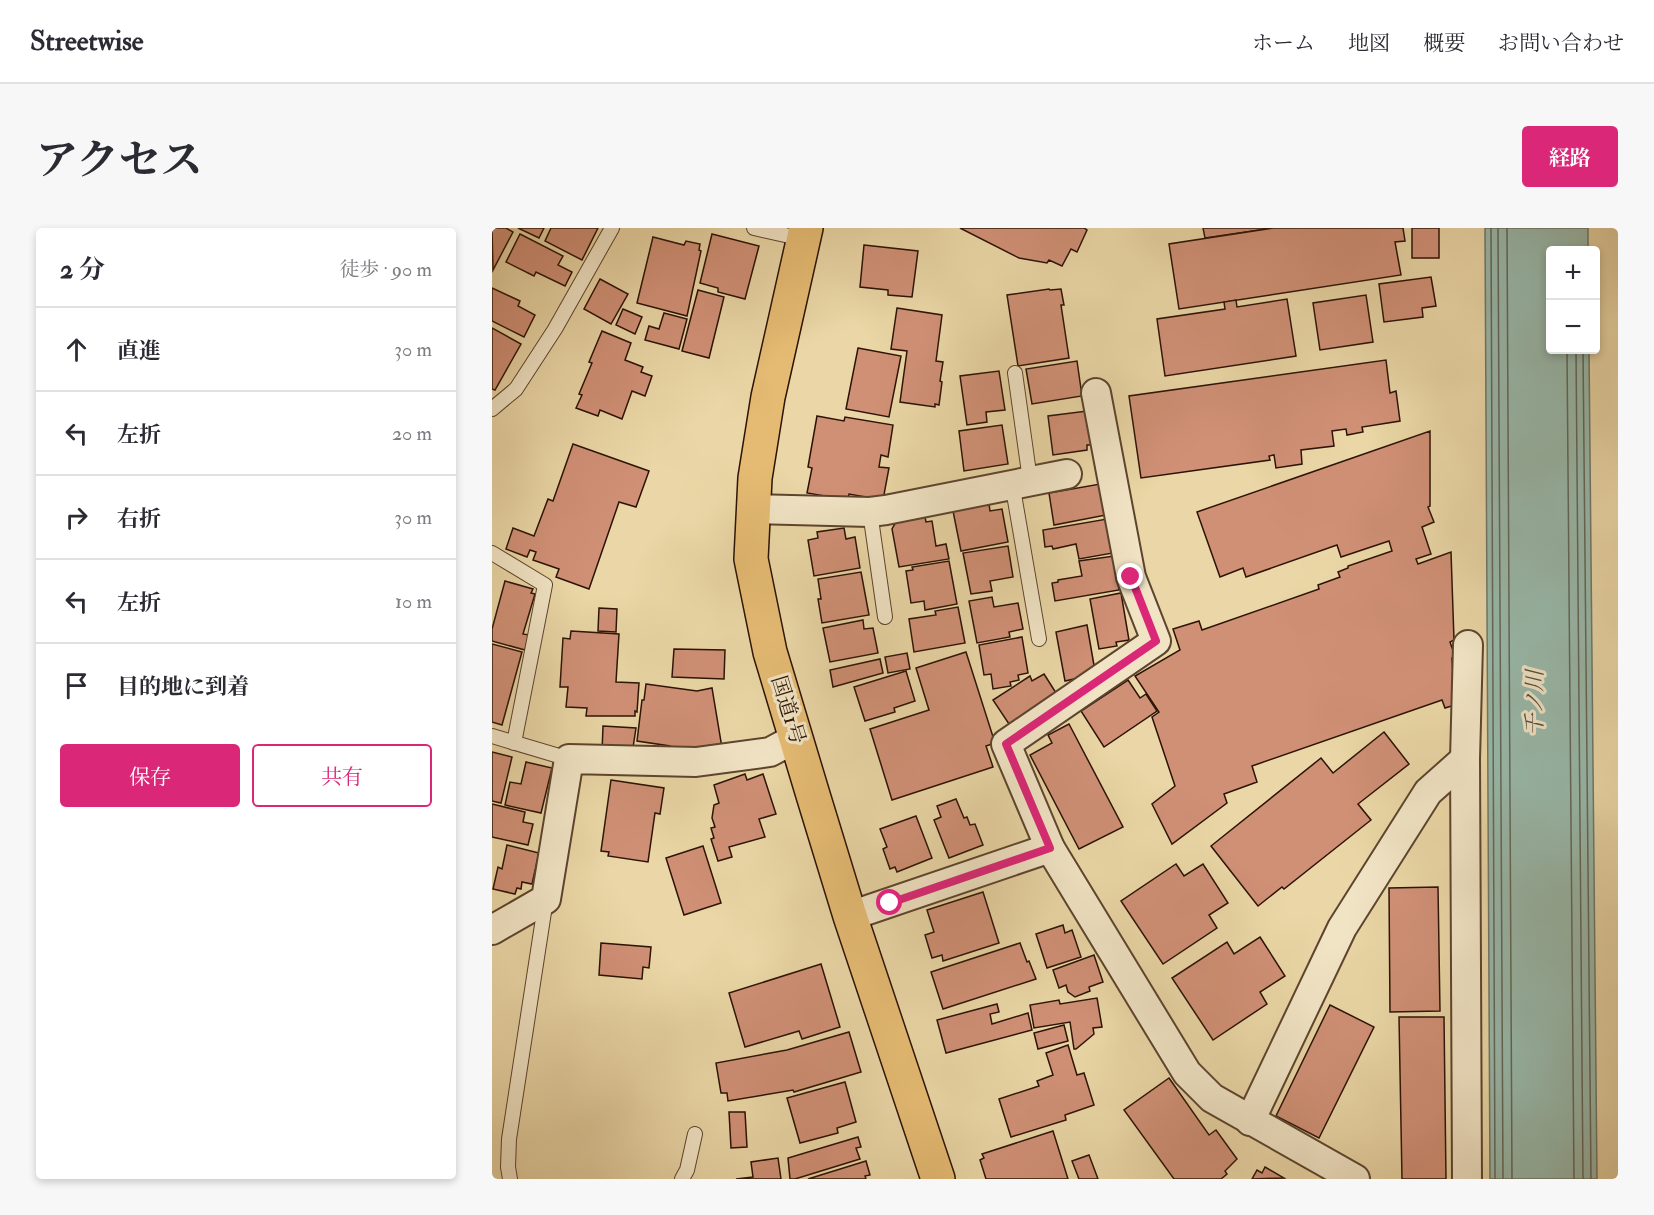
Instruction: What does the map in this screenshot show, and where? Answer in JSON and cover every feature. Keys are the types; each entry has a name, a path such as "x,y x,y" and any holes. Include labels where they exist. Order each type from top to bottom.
{"highway":[{"name":"国道1号","path":"805,234 768,398 755,478 751,559 770,652 850,916 938,1179"}],"street":[{"path":"1096,393 1131,577 1156,641 1006,744 1050,848 1187,1073 1212,1098 1355,1179"},
{"path":"753,509 870,512 1067,474"},
{"path":"1467,1179 1465,759 1468,645"},
{"path":"492,930 546,899 569,759 696,762 770,752 796,738"},
{"path":"1250,1121 1342,928 1428,792 1465,759"},
{"path":"850,916 1050,848"}],"lane":[{"path":"492,409 516,389 560,320 612,228"},
{"path":"754,228 805,234"},
{"path":"1014,373 1021,482 1039,639"},
{"path":"870,512 885,617"},
{"path":"492,554 545,585 514,743"},
{"path":"492,736 569,759"},
{"path":"510,1179 509,1139 546,899"},
{"path":"682,1179 687,1170 695,1134"}],"water":[{"name":"千ノ川","path":"1485,228 1588,228 1588,246 1546,246 1546,354 1589,354 1597,1179 1490,1179"}],"building":[{"path":"492,228 506,228 513,232 493,270"},
{"path":"518,228 544,228 539,238"},
{"path":"551,228 598,228 582,260 545,241"},
{"path":"960,228 1084,228 1087,230 1077,252 1071,249 1062,266 1049,260 1047,263 1019,258"},
{"path":"1203,228 1273,228 1205,238"},
{"path":"1273,228 1403,228 1405,241 1395,242 1401,275 1179,309 1169,244"},
{"path":"1412,228 1439,228 1439,258 1412,258"},
{"path":"520,234 563,256 558,265 572,272 565,286 536,272 534,276 506,262"},
{"path":"712,234 759,246 745,299 718,292 718,288 700,283"},
{"path":"653,237 684,245 686,241 700,244 699,250 701,251 687,316 637,303"},
{"path":"864,245 918,251 912,297 888,295 888,290 860,287"},
{"path":"1431,277 1436,306 1422,308 1423,317 1384,322 1379,284"},
{"path":"600,279 628,294 611,324 584,309"},
{"path":"492,288 520,301 518,306 535,315 524,337 492,321"},
{"path":"1061,289 1064,305 1061,305 1069,358 1018,366 1007,295"},
{"path":"698,290 724,297 709,358 682,351"},
{"path":"1366,295 1373,342 1320,350 1313,303"},
{"path":"1287,299 1296,356 1165,376 1157,319 1225,309 1224,302 1236,300 1237,307"},
{"path":"897,308 942,315 936,361 943,362 940,381 942,382 939,405 935,404 935,407 900,402 907,351 891,349"},
{"path":"623,309 642,317 635,334 616,325"},
{"path":"664,313 687,319 679,349 645,340 649,326 659,329"},
{"path":"492,328 521,344 495,390 492,389"},
{"path":"602,331 631,343 625,360 643,367 641,372 652,376 645,396 632,391 622,419 600,410 598,416 576,408 582,395 579,394 592,363 589,362"},
{"path":"858,348 901,356 889,417 846,409"},
{"path":"1386,360 1390,393 1396,391 1400,421 1362,427 1363,432 1347,435 1346,429 1332,431 1334,446 1301,450 1302,464 1276,468 1274,455 1269,456 1270,460 1141,478 1129,396"},
{"path":"1077,361 1082,396 1032,404 1026,369"},
{"path":"999,371 1005,410 986,412 987,422 967,425 960,376"},
{"path":"1087,411 1092,445 1087,445 1087,450 1053,455 1048,416"},
{"path":"817,416 844,421 845,417 893,425 888,457 881,455 879,467 889,468 883,500 849,494 848,500 807,493 812,468 808,467"},
{"path":"1002,425 1008,464 964,471 959,431"},
{"path":"1430,431 1430,506 1428,507 1434,522 1422,527 1431,554 1416,559 1418,564 1451,552 1454,640 1450,642 1455,656 1452,658 1455,705 1445,708 1442,700 1252,766 1257,782 1224,794 1227,803 1172,844 1152,804 1175,786 1152,717 1159,712 1135,676 1180,650 1173,629 1199,621 1202,630 1319,589 1318,585 1340,577 1338,572 1348,566 1392,551 1389,541 1341,557 1337,545 1246,577 1243,568 1220,577 1197,512"},
{"path":"573,444 649,471 636,507 619,502 589,589 556,577 559,569 533,560 536,552 530,550 527,557 506,549 513,528 534,536 548,499 553,501"},
{"path":"1100,484 1106,515 1054,525 1049,493"},
{"path":"989,504 990,511 1002,509 1008,542 961,551 953,511"},
{"path":"925,517 926,522 932,521 936,546 946,544 949,559 899,567 892,529 896,522"},
{"path":"1107,519 1113,553 1079,559 1076,544 1053,549 1052,546 1045,547 1043,530"},
{"path":"844,528 846,539 855,537 860,568 814,576 808,540 818,538 817,532"},
{"path":"1008,546 1013,577 990,581 992,591 971,594 963,553"},
{"path":"1114,556 1119,590 1055,601 1052,583 1082,576 1079,561"},
{"path":"949,561 957,604 925,610 924,601 911,603 906,571 913,570 912,567"},
{"path":"861,572 869,615 822,623 818,599 821,599 818,579"},
{"path":"505,581 533,589 531,593 535,594 523,634 529,635 525,650 492,641 492,629"},
{"path":"1121,593 1129,640 1116,642 1117,646 1099,649 1090,599"},
{"path":"992,597 994,607 1018,603 1023,629 1009,632 1010,637 977,643 969,601"},
{"path":"958,607 965,643 914,652 909,619 936,615 935,611"},
{"path":"599,608 617,609 616,632 598,631"},
{"path":"863,620 864,629 873,628 878,653 830,662 823,628"},
{"path":"1087,625 1095,671 1087,676 1065,681 1056,632"},
{"path":"571,631 619,634 616,682 639,683 635,716 586,716 587,708 566,707 568,687 560,687 563,638 570,639"},
{"path":"1022,637 1028,673 1018,675 1019,680 1010,682 1011,686 993,689 991,674 984,675 979,645"},
{"path":"492,644 522,652 502,725 492,722"},
{"path":"674,649 725,650 724,679 672,677"},
{"path":"966,652 995,743 986,746 993,767 892,800 870,729 929,710 916,668"},
{"path":"907,653 910,669 888,673 885,657"},
{"path":"880,659 883,673 833,687 830,670"},
{"path":"906,671 915,701 894,708 895,712 865,721 854,687"},
{"path":"1044,674 1058,696 1011,727 993,700 1030,676 1032,681"},
{"path":"1128,680 1140,698 1146,694 1157,711 1104,747 1081,711"},
{"path":"646,684 697,691 712,688 722,748 669,757 670,746 637,741"},
{"path":"1069,724 1123,827 1079,849 1030,755 1052,743 1048,735"},
{"path":"603,726 636,728 632,754 602,752"},
{"path":"1384,732 1409,764 1358,804 1371,820 1284,889 1282,887 1258,906 1211,846 1321,758 1333,773"},
{"path":"492,752 512,757 501,803 492,801"},
{"path":"526,762 552,768 541,813 505,805 510,782 521,784"},
{"path":"745,774 747,780 763,774 776,814 759,819 765,837 729,847 732,857 718,861 711,839 714,838 711,828 715,827 712,818 714,805 719,803 714,785"},
{"path":"611,780 664,788 660,814 655,813 648,862 608,856 609,852 601,851"},
{"path":"956,799 964,818 967,817 970,825 975,824 983,845 949,858 934,820 941,817 937,806"},
{"path":"492,804 525,812 523,822 533,824 528,845 492,837"},
{"path":"916,816 932,858 897,872 895,867 890,869 883,849 887,847 880,829"},
{"path":"507,845 539,853 532,884 522,882 521,889 517,888 515,894 493,889 498,867 502,869"},
{"path":"703,846 721,903 684,915 666,858"},
{"path":"1176,864 1184,876 1203,864 1228,903 1209,915 1217,928 1163,964 1121,901"},
{"path":"1438,887 1440,1011 1390,1012 1389,888"},
{"path":"983,892 999,943 943,961 942,955 932,958 925,935 934,932 927,910"},
{"path":"1063,925 1065,933 1072,930 1081,957 1047,968 1036,934"},
{"path":"1260,937 1285,976 1260,992 1267,1004 1213,1040 1172,978 1227,942 1234,954"},
{"path":"601,943 651,947 649,968 643,967 642,979 599,975"},
{"path":"1020,943 1036,979 943,1009 931,972"},
{"path":"1094,955 1103,982 1089,987 1090,991 1075,997 1068,992 1066,985 1059,988 1053,970"},
{"path":"821,964 840,1027 802,1039 799,1031 745,1047 729,993"},
{"path":"1097,998 1102,1027 1093,1028 1094,1034 1076,1049 1074,1049 1070,1022 1034,1028 1030,1005 1059,1000 1060,1004"},
{"path":"997,1004 999,1012 990,1014 992,1024 1028,1013 1032,1030 946,1053 937,1020"},
{"path":"1330,1005 1374,1027 1319,1138 1276,1116"},
{"path":"1399,1017 1444,1017 1446,1179 1402,1179"},
{"path":"1064,1025 1068,1041 1038,1049 1034,1033"},
{"path":"849,1032 861,1072 794,1092 793,1090 728,1101 727,1093 721,1093 716,1063 787,1050"},
{"path":"1068,1045 1077,1075 1084,1073 1094,1105 1065,1115 1066,1120 1011,1137 999,1099 1039,1086 1037,1081 1053,1075 1046,1053"},
{"path":"1169,1078 1209,1135 1216,1130 1237,1159 1225,1171 1227,1174 1221,1179 1174,1179 1124,1110"},
{"path":"845,1082 856,1122 837,1128 838,1133 800,1143 787,1098"},
{"path":"729,1112 745,1112 747,1147 731,1148"},
{"path":"1053,1131 1068,1179 986,1179 980,1160 984,1158 982,1154"},
{"path":"858,1137 861,1147 856,1148 860,1159 790,1179 788,1158"},
{"path":"1089,1155 1098,1179 1079,1179 1072,1161"},
{"path":"778,1158 781,1179 736,1179 753,1177 751,1162"},
{"path":"866,1161 870,1175 865,1176 866,1179 808,1179"},
{"path":"1265,1167 1284,1178 1252,1179 1257,1170 1262,1173"}],"route":[{"path":"890,903 1050,848 1006,744 1156,641 1131,577"}]}
